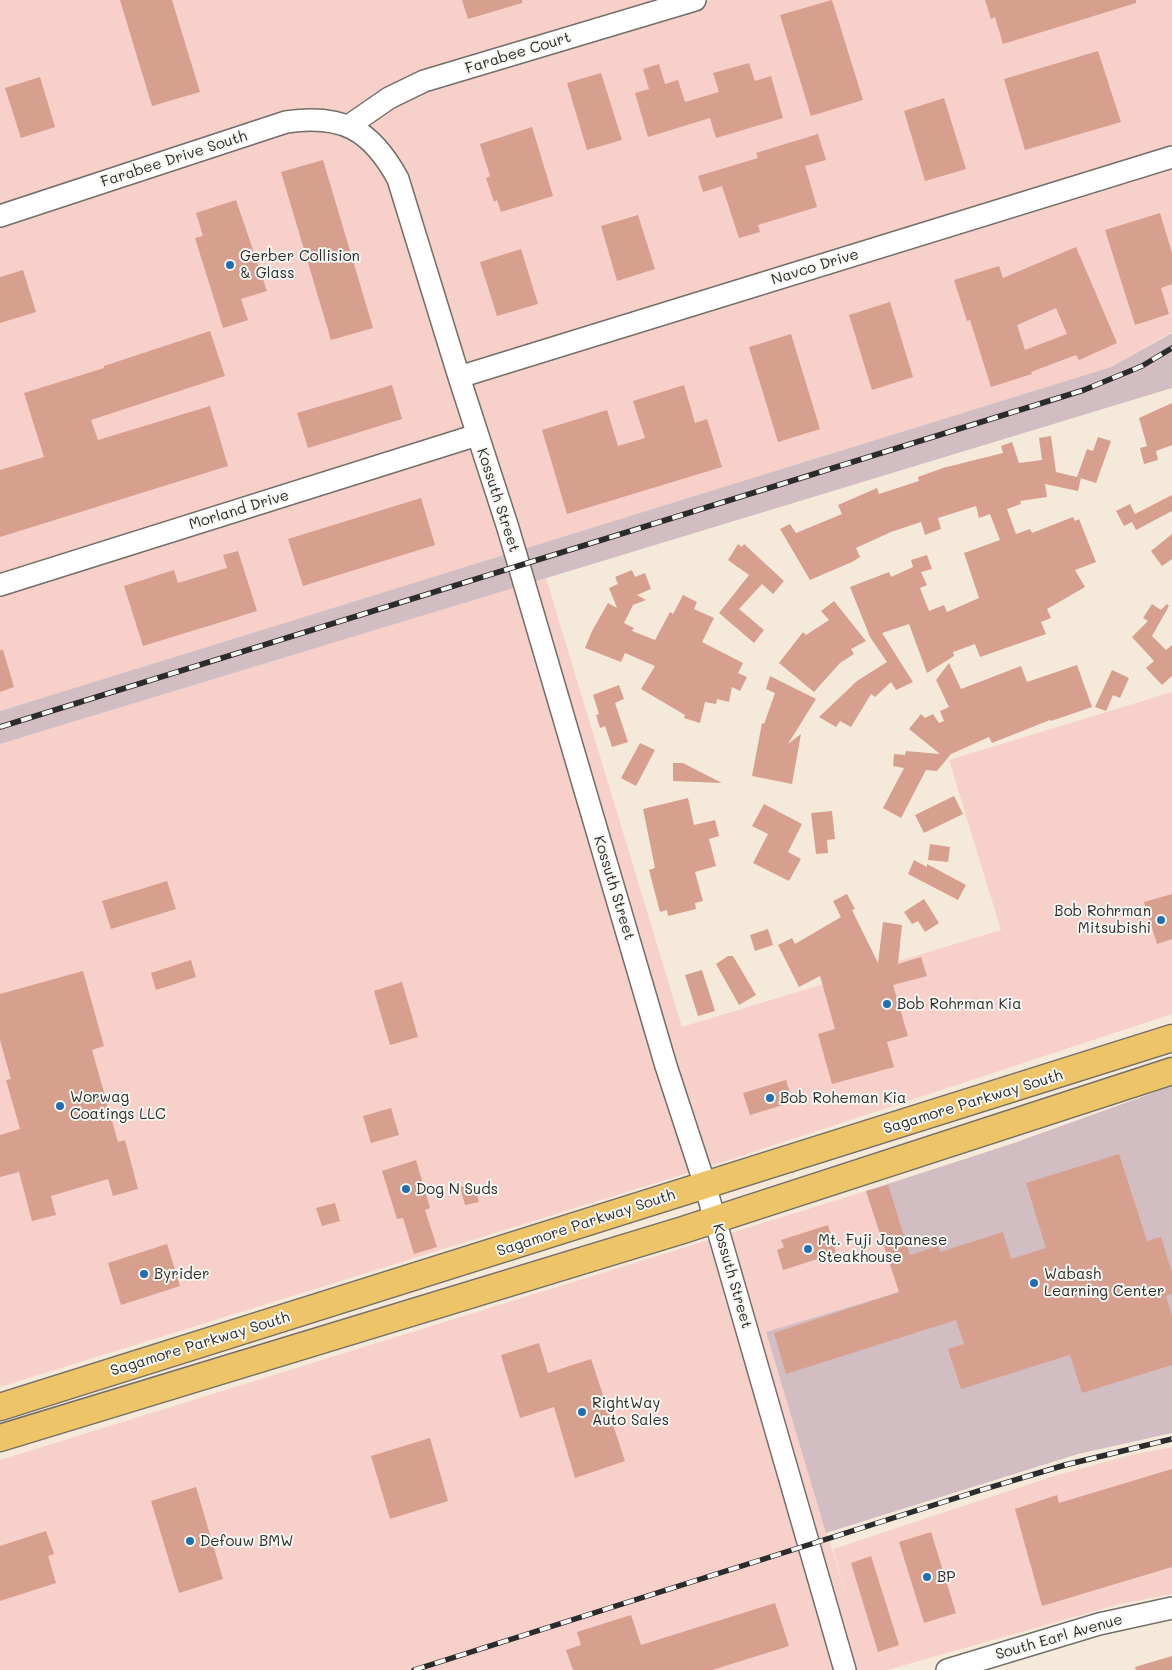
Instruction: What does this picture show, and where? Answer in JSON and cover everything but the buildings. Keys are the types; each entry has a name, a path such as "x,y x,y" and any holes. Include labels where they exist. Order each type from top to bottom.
{"main road":[{"name":"Sagamore Parkway South","path":"0,1406 1172,1038"},
{"name":"Sagamore Parkway South","path":"0,1438 715,1219 1172,1071"}],"street":[{"name":"Farabee Court","path":"350,126 389,98 424,81 695,0"},
{"name":"Farabee Drive South","path":"0,216 286,122 308,119 329,120 350,126"},
{"name":"Kossuth Street","path":"350,126 370,138 387,158 398,179 477,435 511,537 666,1066 705,1185 845,1670"},
{"name":"Navco Drive","path":"459,377 1172,157"},
{"name":"Morland Drive","path":"0,585 477,435"},
{"name":"South Earl Avenue","path":"947,1670 1099,1624 1172,1608"}],"shaded area":[{"path":"0,0 1172,0 1172,332 1111,367 0,711"},
{"path":"1172,333 1172,388 0,744 0,711 1111,367"},
{"path":"546,578 682,1027 1001,930 949,760 1172,692 1172,1014 723,1162 0,1387 0,744"},
{"path":"1172,1086 1172,1433 1078,1454 826,1533 766,1332 899,1292 866,1191 1014,1143"},
{"path":"866,1191 899,1292 766,1333 850,1608 833,1549 1057,1475 1135,1454 1172,1447 1172,1594 1120,1604 887,1670 0,1670 0,1460"}],"railway":[{"path":"0,727 1084,390 1142,366 1172,348"},
{"path":"414,1670 978,1491 1065,1465 1172,1439"}],"place":[{"name":"Gerber Collision & Glass","path":"230,265"},
{"name":"Bob Rohrman Mitsubishi","path":"1161,920"},
{"name":"Bob Rohrman Kia","path":"887,1004"},
{"name":"Bob Roheman Kia","path":"770,1098"},
{"name":"Worwag Coatings LLC","path":"60,1106"},
{"name":"Dog N Suds","path":"406,1189"},
{"name":"Mt. Fuji Japanese Steakhouse","path":"808,1249"},
{"name":"Byrider","path":"144,1274"},
{"name":"Wabash Learning Center","path":"1034,1283"},
{"name":"RightWay Auto Sales","path":"582,1412"},
{"name":"Defouw BMW","path":"190,1541"},
{"name":"BP","path":"927,1577"}]}
